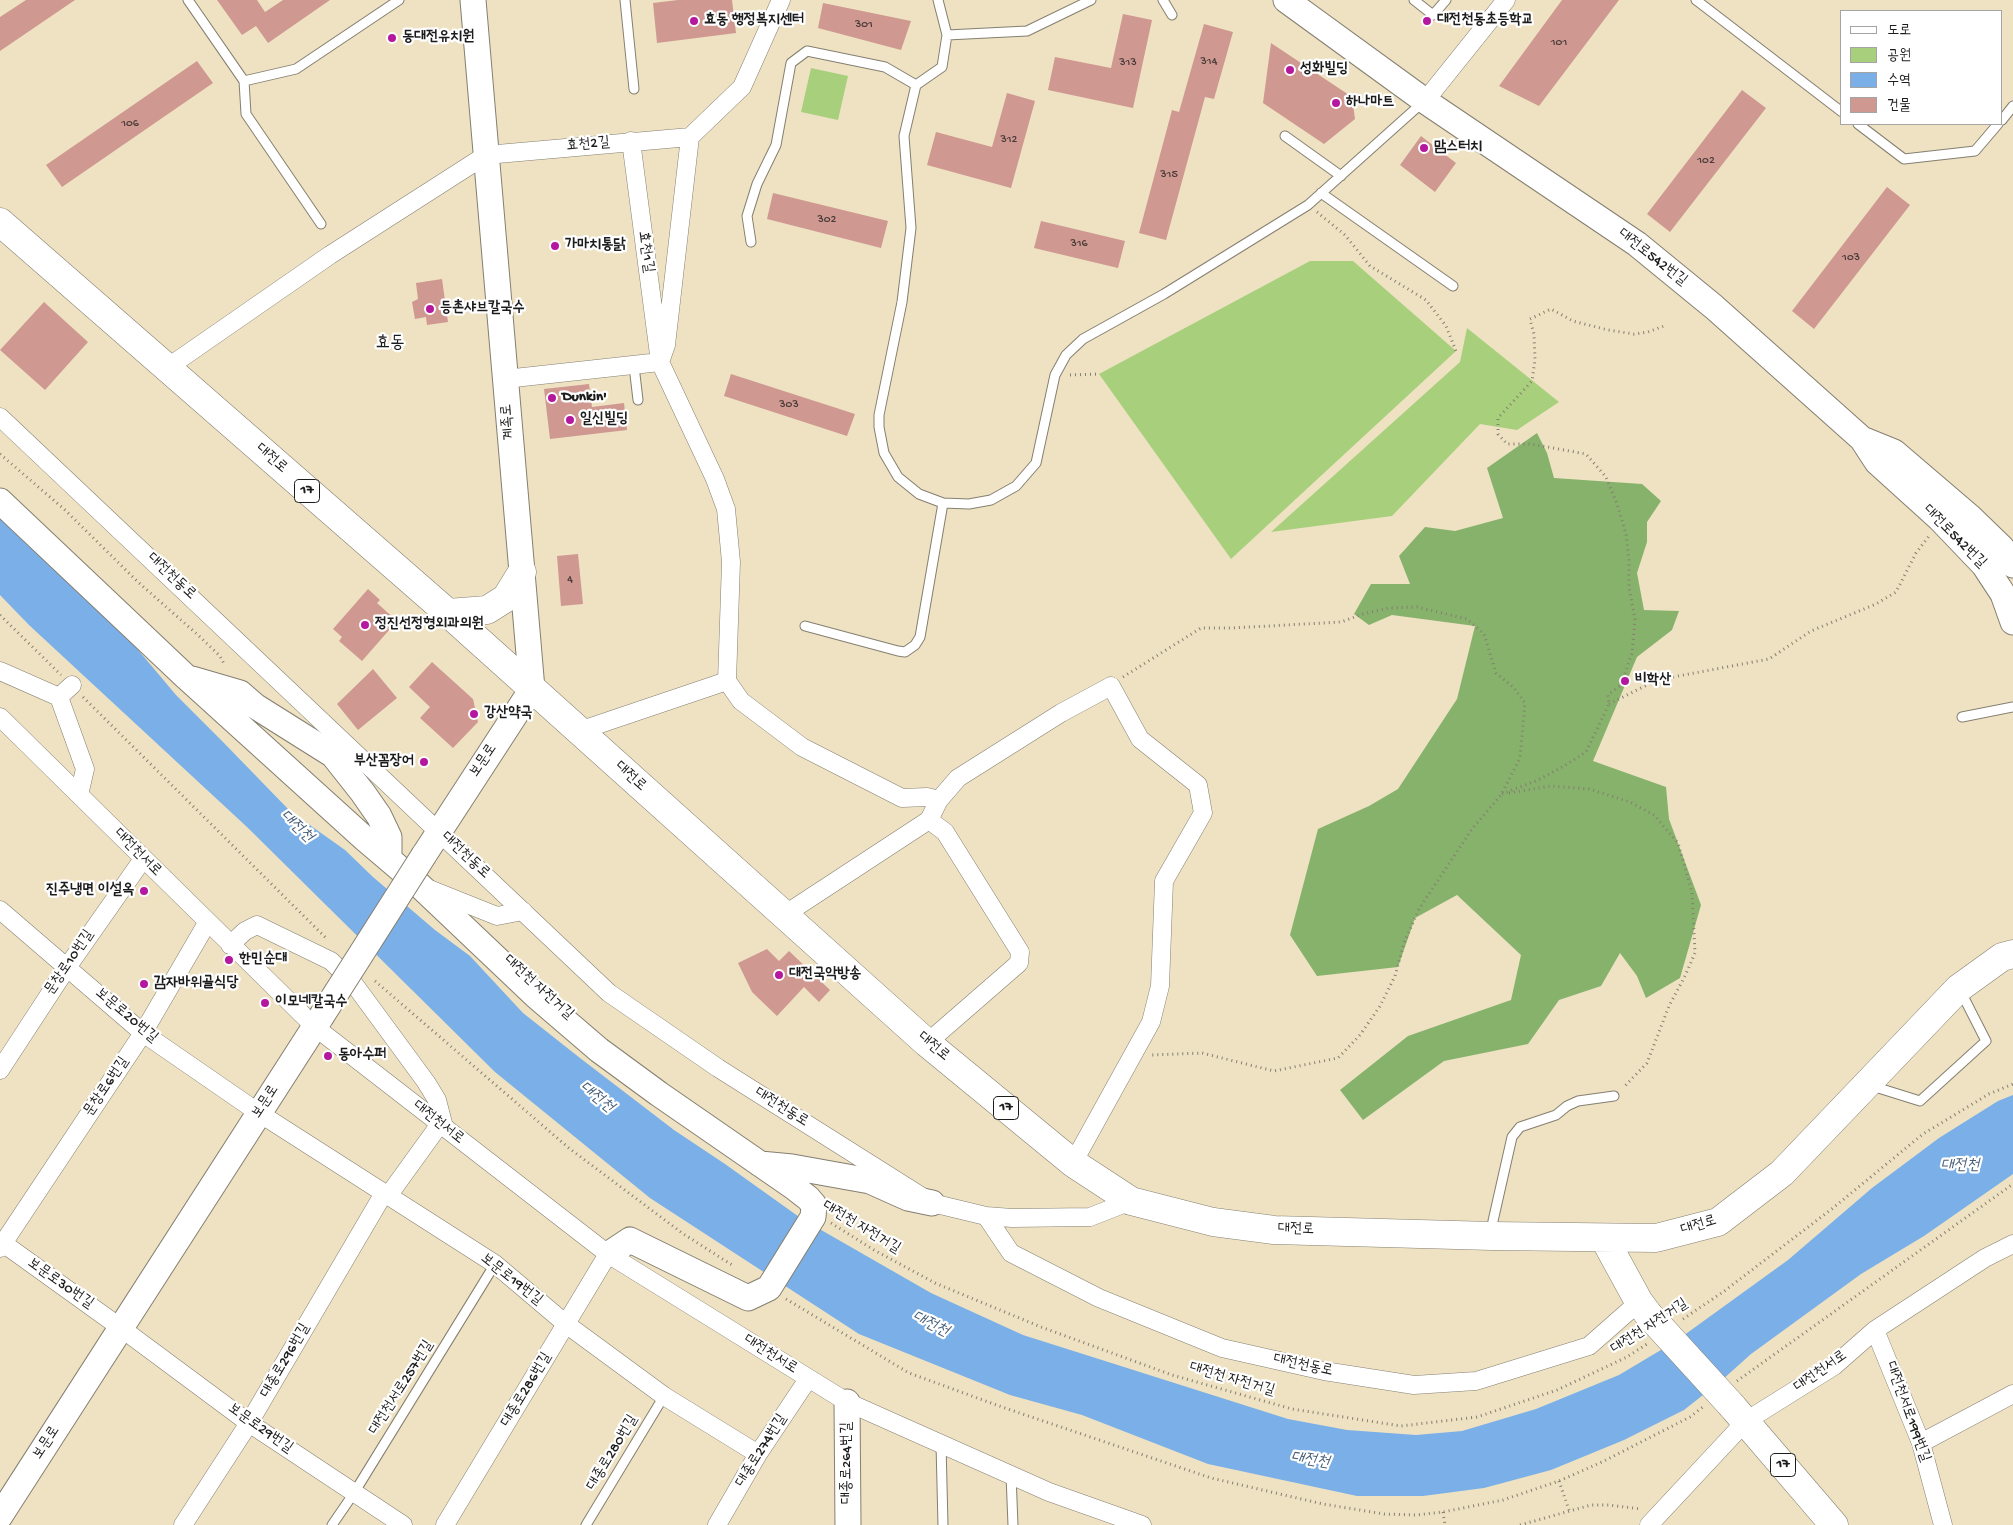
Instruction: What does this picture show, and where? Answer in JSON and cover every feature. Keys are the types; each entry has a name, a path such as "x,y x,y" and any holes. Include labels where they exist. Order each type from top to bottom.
{"main road":[{"name":"계족로","path":"473,0 532,689"},
{"name":"대전로542번길","path":"1286,0 1424,101 1637,244 1714,307 1862,439 1877,462 1940,519 1984,565 2003,594 2013,622"},
{"name":"대전로","path":"0,222 448,613 927,1043 1073,1163 1131,1201 1213,1222 1274,1230 1656,1238 1718,1222 1782,1173 1959,988 2002,958 2013,954"},
{"name":"대전로542번길","path":"1862,439 1894,452 1970,516 2002,548 2013,565"},
{"path":"0,501 185,676 418,884 536,996 599,1050 808,1198 814,1205 813,1215 769,1288 748,1298 630,1240 608,1254"},
{"path":"448,613 487,610 506,598 522,572"},
{"path":"185,676 240,693 255,706 339,748 358,786 379,816 389,837 389,859"},
{"name":"보문로","path":"0,1516 318,1022 438,830 532,689"},
{"path":"758,1164 792,1167 860,1178 908,1198 932,1203"},
{"name":"17","path":"1604,1238 1644,1308 1739,1414 1834,1525"},
{"name":"대종로264번길","path":"847,1402 848,1525"}],"street":[{"path":"505,379 660,362 666,345 690,137 742,87 781,0"},
{"path":"1424,101 1506,0"},
{"name":"효천2길","path":"486,154 690,137"},
{"name":"효천1길","path":"631,141 660,362 715,480 726,509 731,562 727,680"},
{"path":"167,368 330,255 486,154"},
{"name":"대전천동로","path":"0,417 339,748 438,830 609,993 718,1068 932,1203 986,1216 1090,1217 1131,1201"},
{"path":"0,671 66,691 85,769 79,795"},
{"path":"579,731 727,680 741,701 802,747 902,798 927,797 939,800"},
{"path":"784,915 929,820 939,800 958,778 1061,713 1110,686 1140,740 1198,785 1203,813 1164,881 1160,986 1151,1022 1073,1163"},
{"name":"대전천서로","path":"0,717 230,945 442,1126 608,1254 847,1402 1049,1492 1134,1524"},
{"path":"927,1043 1018,964 1020,952 945,832 929,820"},
{"name":"문창로10번길","path":"0,1070 68,966 143,858"},
{"path":"418,884 497,916 523,911"},
{"name":"보문로20번길","path":"0,910 68,966 143,1033 259,1113"},
{"name":"문창로6번길","path":"1,1244 143,1033 207,923"},
{"path":"230,945 245,931 257,925 331,961 354,984 426,1082 437,1100 442,1126"},
{"name":"보문로19번길","path":"259,1113 495,1264 566,1324 664,1396 758,1454"},
{"name":"대종로296번길","path":"182,1525 249,1423 386,1195 442,1126"},
{"name":"대전천동로","path":"986,1216 1011,1253 1098,1298 1222,1348 1324,1371 1414,1385 1476,1381 1545,1361 1589,1346 1644,1308"},
{"name":"보문로30번길","path":"1,1244 121,1328"},
{"name":"대전천서로","path":"1654,1520 1739,1414 1834,1366 1875,1330 1985,1258 2013,1244"},
{"name":"대종로286번길","path":"446,1525 608,1254"},
{"name":"보문로29번길","path":"121,1328 249,1423 403,1525"},
{"name":"대전천서로199번길","path":"1875,1330 1921,1443 1943,1525"},
{"name":"대종로274번길","path":"718,1525 758,1454 808,1379"},
{"path":"1921,1443 2013,1394"}],"lane":[{"path":"188,0 244,80 246,114 321,224"},
{"path":"244,80 296,69 400,0"},
{"path":"626,0 634,89"},
{"path":"938,0 947,35 942,67 916,85 904,136 912,228 902,302 879,415 879,427 884,453 898,476 919,494 943,503 969,504 991,500 1016,486 1036,463 1055,375 1066,355 1083,340 1164,294 1308,205 1424,101"},
{"path":"947,35 1027,31 1091,0"},
{"path":"1163,0 1172,15"},
{"path":"1414,0 1433,15 1446,0"},
{"path":"1696,0 1840,110"},
{"path":"751,242 747,216 757,184 776,145 791,62 807,51 885,67 916,85"},
{"path":"2003,119 2013,106"},
{"path":"1859,125 1904,159 1975,152 1997,125"},
{"path":"1285,136 1341,176"},
{"path":"1322,194 1453,286"},
{"path":"634,366 638,400"},
{"path":"804,626 898,651 905,652 915,645 920,637 943,503"},
{"path":"1962,717 2013,707"},
{"path":"1867,1084 1920,1101 1986,1041 1959,988"},
{"path":"1492,1236 1493,1221 1512,1137 1516,1132 1520,1128 1556,1115 1567,1106 1578,1101 1614,1096"},
{"name":"대전천서로257번길","path":"332,1525 354,1493 495,1264"},
{"name":"대종로280번길","path":"586,1525 664,1396"},
{"path":"941,1444 943,1525"},
{"path":"1011,1475 1013,1525"}],"path":[{"path":"1308,205 1345,235 1370,266 1426,300 1446,326 1456,351"},
{"path":"1501,795 1538,780 1586,752 1609,704 1608,695 1621,685 1632,653 1635,619 1629,587 1626,534 1606,477 1586,454 1531,444 1507,444 1498,434 1498,418 1532,381 1534,334 1530,319 1551,309 1572,321 1634,334 1648,332 1664,326"},
{"path":"1055,375 1099,374"},
{"path":"1609,704 1657,680 1769,659 1811,631 1876,604 1896,592 1916,553 1940,519"},
{"path":"1110,686 1149,659 1201,628 1341,622 1363,614 1389,608 1417,607 1467,619 1484,634 1496,673 1513,687 1525,703 1520,758 1501,795 1472,829 1419,909 1404,943 1395,976 1380,1006 1360,1035 1338,1058 1274,1071 1202,1053 1152,1055 1130,1060"},
{"path":"1501,795 1551,786 1589,789 1630,802 1654,815 1678,843 1692,892 1695,953 1669,1006 1647,1063 1614,1096"},
{"name":"대전천 자전거길","path":"1675,1325 1723,1292 1833,1208 1923,1134 1989,1094 2013,1084"},
{"name":"대전천 자전거길","path":"813,1215 935,1283 1041,1327 1172,1374 1292,1409 1391,1425 1401,1426 1477,1417 1557,1390 1627,1357 1651,1341"},
{"path":"1559,1481 1569,1510"},
{"path":"1520,1525 1591,1505 1632,1507 1654,1520"},
{"path":"1443,1512 1445,1525"}],"green space":[{"path":"811,68 848,76 838,120 801,112"},
{"path":"1310,261 1353,261 1456,351 1231,559 1099,374"},
{"path":"1467,328 1559,402 1517,430 1480,424 1392,516 1271,532 1460,362"},
{"path":"1537,433 1547,453 1554,478 1642,484 1661,501 1647,522 1647,542 1637,573 1644,610 1679,611 1672,630 1637,657 1593,761 1666,787 1669,819 1701,905 1680,978 1646,998 1637,976 1620,953 1601,986 1559,1000 1528,1044 1444,1061 1363,1120 1340,1090 1408,1036 1511,1000 1521,955 1457,895 1415,918 1398,967 1317,976 1290,935 1318,829 1369,806 1398,789 1457,699 1475,626 1392,615 1369,625 1354,614 1371,584 1410,584 1399,556 1425,527 1455,531 1503,518 1487,468"}],"water":[{"name":"대전천","path":"0,513 118,626 176,695 290,811 345,850 373,877 435,930 470,956 523,1013 674,1130 802,1219 931,1293 1023,1335 1288,1419 1347,1430 1416,1435 1462,1431 1536,1409 1619,1375 1676,1341 1788,1260 1872,1188 1939,1138 1998,1101 2013,1095 2013,1174 1924,1236 1861,1274 1751,1354 1684,1410 1624,1440 1551,1470 1484,1488 1423,1496 1357,1496 1208,1464 1082,1415 1010,1395 859,1334 650,1198 495,1072 247,827 29,625 0,595"}],"building":[{"path":"26,0 75,0 0,51 0,17"},
{"path":"217,0 257,0 265,12 283,0 330,0 268,43 256,26 242,35"},
{"path":"678,0 732,0 736,33 657,43 653,3"},
{"path":"1562,0 1619,0 1539,106 1499,86"},
{"path":"823,3 911,21 901,50 818,28"},
{"path":"1123,14 1152,20 1133,108 1048,90 1055,57 1111,68"},
{"path":"1204,24 1233,32 1214,99 1205,97 1166,240 1139,233 1172,110 1179,112"},
{"name":"성화빌딩","path":"1271,43 1352,97 1355,119 1324,144 1263,103"},
{"path":"197,61 213,83 62,187 46,165"},
{"path":"1742,90 1766,108 1670,232 1647,214"},
{"path":"1007,93 1035,101 1011,188 927,165 936,132 992,147"},
{"path":"1421,136 1456,163 1435,192 1400,165"},
{"path":"1887,187 1910,205 1814,329 1792,311"},
{"path":"773,193 888,221 881,248 767,219"},
{"path":"1041,221 1125,241 1118,268 1034,248"},
{"name":"등촌샤브칼국수","path":"442,279 448,322 427,325 426,317 415,319 412,302 418,299 416,283"},
{"path":"44,302 88,342 45,390 0,350"},
{"path":"731,374 855,414 847,436 724,396"},
{"name":"일신빌딩","path":"589,384 592,407 624,403 627,430 550,439 544,389"},
{"path":"578,554 583,604 561,606 557,556"},
{"name":"정진선정형외과의원","path":"368,589 380,600 377,603 397,621 362,661 339,641 342,637 333,629"},
{"path":"432,662 473,699 478,722 453,748 420,718 430,707 409,687"},
{"path":"373,669 397,698 358,730 337,704"},
{"name":"대전국악방송","path":"767,949 779,961 789,951 830,990 819,1002 804,987 777,1016 752,992 738,963"}],"place":[{"name":"효동 행정복지센터","path":"694,21"},
{"name":"대전천동초등학교","path":"1427,21"},
{"name":"동대전유치원","path":"392,38"},
{"name":"성화빌딩","path":"1290,70"},
{"name":"하나마트","path":"1336,103"},
{"name":"맘스터치","path":"1424,148"},
{"name":"가마치통닭","path":"555,246"},
{"name":"등촌샤브칼국수","path":"430,309"},
{"name":"Dunkin'","path":"552,398"},
{"name":"일신빌딩","path":"570,420"},
{"name":"정진선정형외과의원","path":"365,625"},
{"name":"비학산","path":"1625,681"},
{"name":"강산약국","path":"474,714"},
{"name":"부산꼼장어","path":"424,762"},
{"name":"진주냉면 이설옥","path":"144,891"},
{"name":"한민순대","path":"229,960"},
{"name":"대전국악방송","path":"779,975"},
{"name":"감자바위골식당","path":"144,984"},
{"name":"이모네칼국수","path":"265,1003"},
{"name":"동아수퍼","path":"328,1056"}],"district":[{"name":"효동","path":"390,344"}]}
